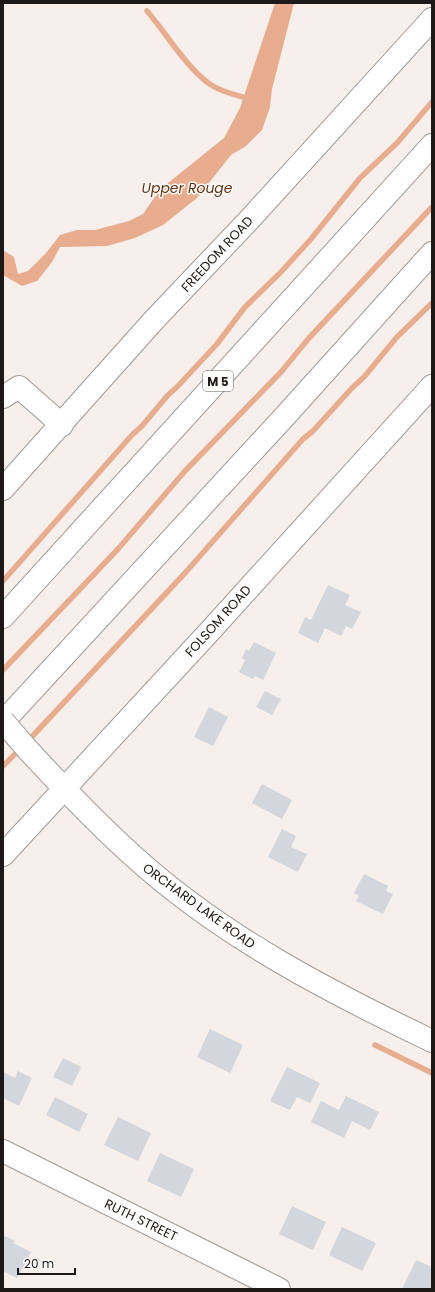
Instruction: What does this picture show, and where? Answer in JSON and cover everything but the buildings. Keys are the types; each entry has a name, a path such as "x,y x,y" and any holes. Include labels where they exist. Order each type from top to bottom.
{"main road":[{"name":"FREEDOM ROAD","path":"3,489 62,425 154,320 249,220 432,19"},
{"name":"M 5","path":"3,617 432,145"},
{"path":"3,722 286,415 432,253"},
{"name":"FOLSOM ROAD","path":"3,855 432,386"},
{"path":"3,397 20,387 62,425"},
{"name":"ORCHARD LAKE ROAD","path":"3,722 64,789 142,864 231,931 304,977 432,1041"},
{"name":"RUTH STREET","path":"3,1152 279,1289"}],"water":[{"name":"Upper Rouge","path":"275,3 294,3 272,89 270,107 262,130 246,146 231,155 197,198 163,225 135,238 107,246 60,247 52,262 37,281 22,286 3,275 3,250 14,257 18,274 28,271 46,253 60,235 77,230 95,230 129,221 143,214 154,198 168,183 224,138 240,108"}],"waterway":[{"path":"147,11 183,57 207,82 221,90 250,99"},
{"path":"3,581 168,395 217,344 245,307 281,272 311,239 360,178 397,143 432,102"},
{"path":"3,670 118,549 185,471 281,372 309,338 432,207"},
{"path":"27,742 185,573 303,439 313,431 364,377 397,337 432,303"},
{"path":"3,766 21,748"},
{"path":"375,1045 432,1073"}]}
